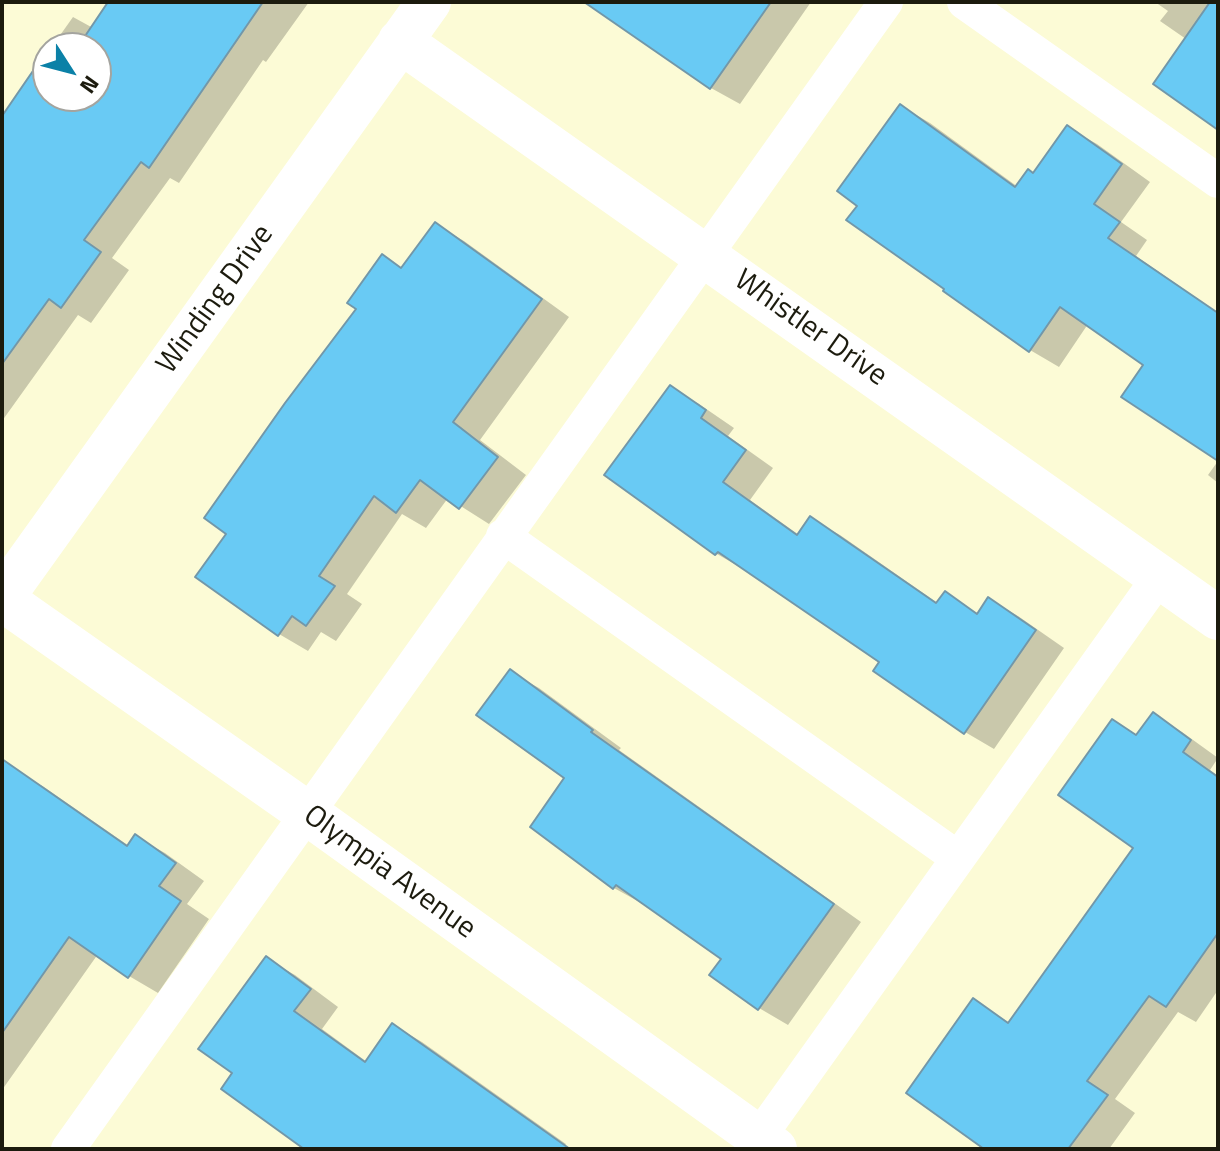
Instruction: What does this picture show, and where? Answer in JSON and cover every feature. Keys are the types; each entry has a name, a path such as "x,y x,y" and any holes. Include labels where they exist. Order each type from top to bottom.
{"street":[{"name":"Winding Drive","path":"2,599 429,2"},
{"name":"Whistler Drive","path":"400,41 1218,618"},
{"name":"Olympia Avenue","path":"2,599 767,1143"}],"lane":[{"path":"68,1149 886,2"},
{"path":"964,2 1218,181"},
{"path":"503,536 958,858"},
{"path":"767,1143 958,858 1160,576"}],"building":[{"path":"108,2 263,2 149,168 141,162 84,240 101,252 61,308 49,299 2,364 2,116 32,72 32,112 112,112 112,32 88,32"},
{"path":"584,2 771,2 710,89"},
{"path":"1210,2 1218,2 1218,130 1153,84"},
{"path":"900,104 1015,187 1028,169 1033,173 1067,125 1122,164 1094,204 1120,222 1108,238 1218,313 1218,461 1121,397 1143,365 1060,307 1029,352 846,220 857,206 837,191"},
{"path":"435,222 542,299 453,422 498,457 459,509 420,480 396,513 374,496 319,576 335,586 306,626 292,616 278,636 195,577 226,534 204,518 356,309 347,303 382,254 401,268"},
{"path":"670,385 706,410 701,418 746,450 723,482 797,535 810,516 936,603 945,591 977,614 988,597 1036,630 964,734 873,671 879,662 718,552 715,555 604,475"},
{"path":"510,669 593,730 591,732 834,904 758,1010 709,975 721,959 616,885 613,889 530,827 564,778 476,715"},
{"path":"1153,712 1191,740 1183,752 1218,777 1218,933 1166,1007 1149,996 1087,1081 1108,1095 1068,1149 984,1149 906,1093 973,998 1008,1023 1133,848 1058,795 1112,719 1136,735"},
{"path":"2,759 127,846 135,834 176,863 159,886 181,901 128,978 69,937 2,1033"},
{"path":"266,956 311,989 294,1011 365,1062 392,1023 570,1149 304,1149 221,1089 232,1073 198,1049"}]}
